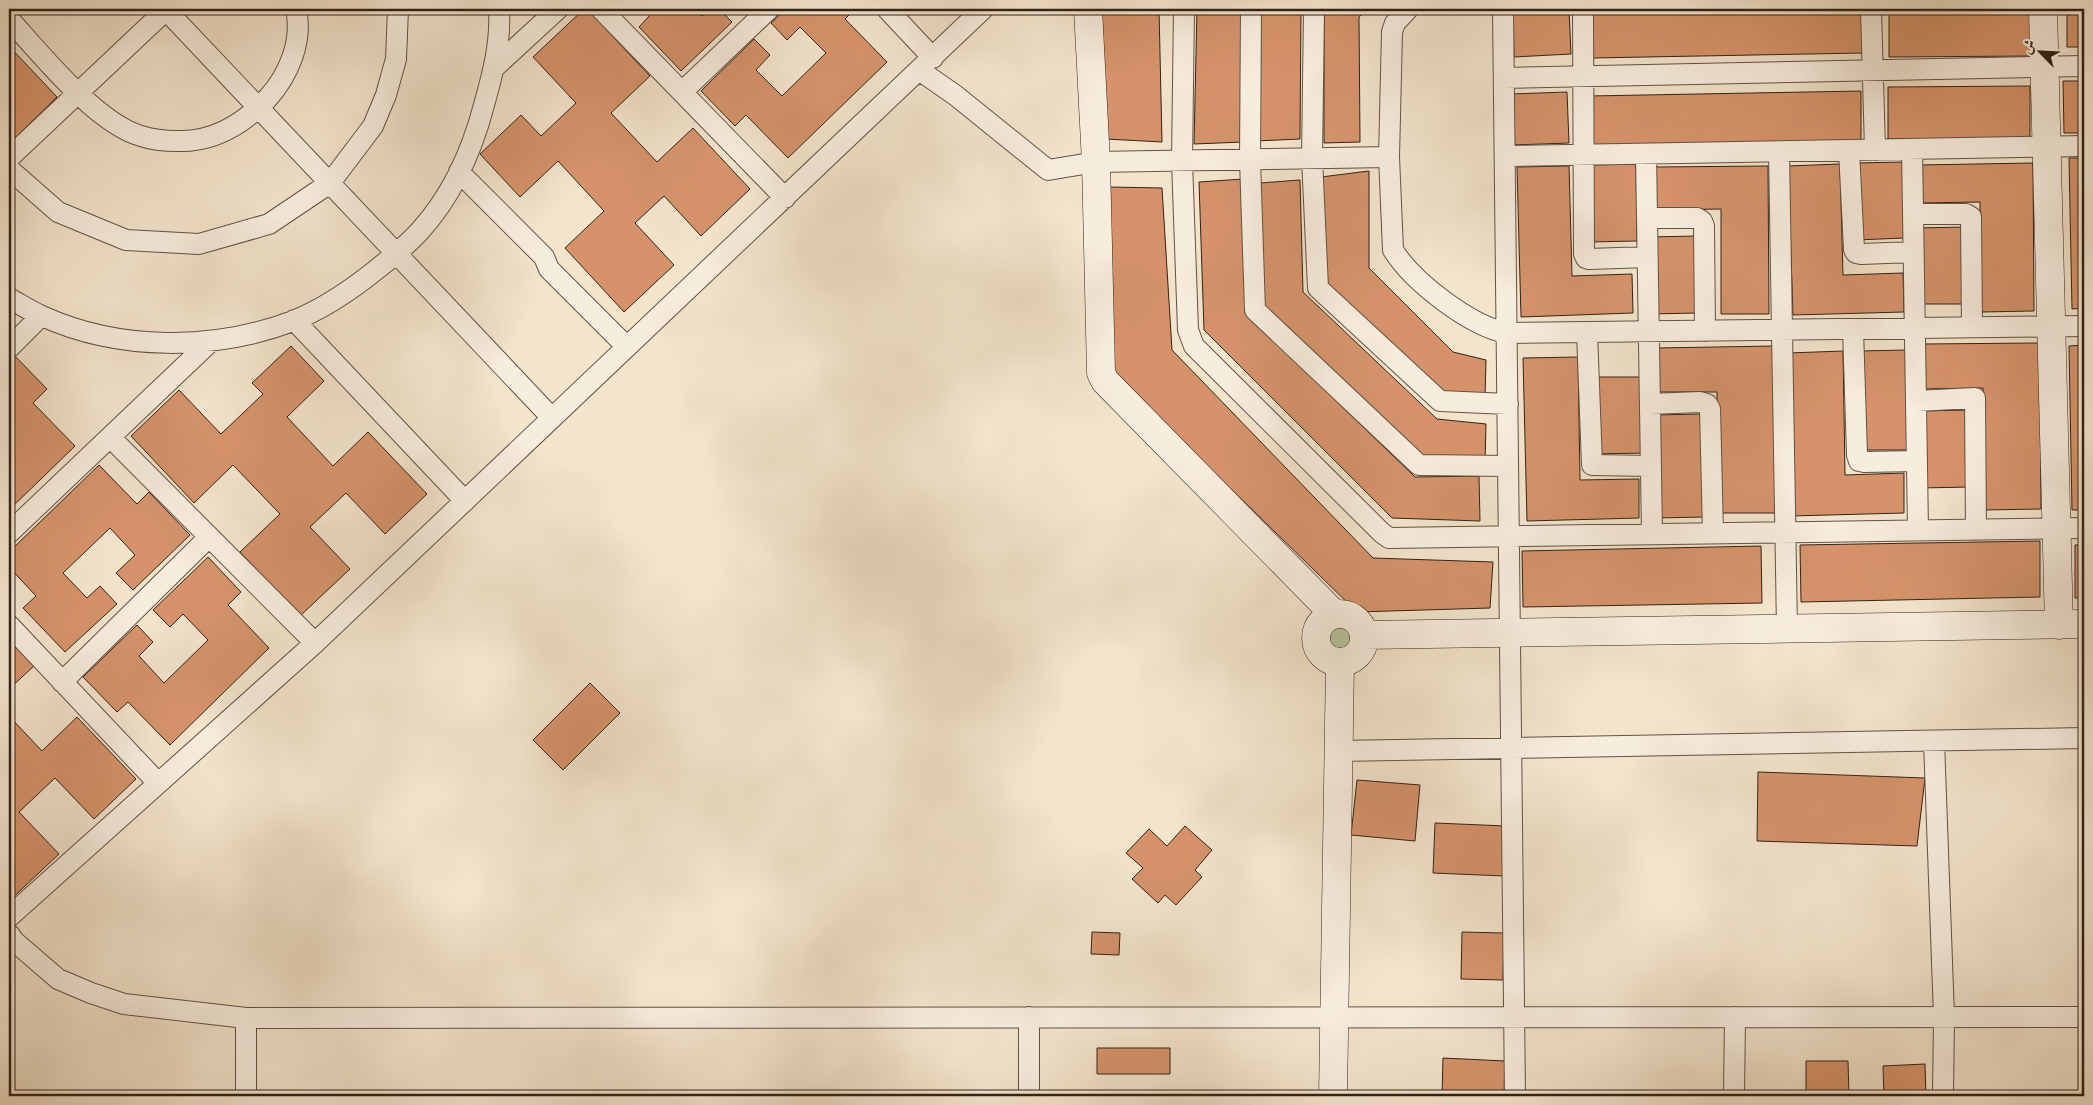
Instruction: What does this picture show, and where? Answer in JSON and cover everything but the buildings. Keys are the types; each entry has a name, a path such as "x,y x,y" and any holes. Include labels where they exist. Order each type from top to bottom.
{"street":[{"path":"9,158 166,9 552,418"},
{"path":"9,19 77,93 115,122 140,136 166,141 190,142 216,136 236,126 274,92 288,68 296,45 299,21 296,9"},
{"path":"9,169 58,212 126,240 198,244 269,224 330,183 373,126 386,95 396,59 398,9"},
{"path":"9,298 42,316 96,335 153,343 211,341 253,334 294,320 348,292 397,254 420,232 459,172 476,136 495,67 500,26 499,9"},
{"path":"495,67 558,9"},
{"path":"601,9 785,198"},
{"path":"682,92 769,9"},
{"path":"887,9 926,64 955,95 1048,170 1096,162 1389,157"},
{"path":"9,917 315,643 983,9"},
{"path":"1088,9 1096,162 1101,373 1105,380 1334,614"},
{"path":"1184,9 1182,161 1188,330 1194,346 1389,538 2084,528"},
{"path":"1251,9 1250,160 1254,306 1258,313 1419,465 1508,466"},
{"path":"1314,9 1312,158 1317,283 1321,292 1440,401 1508,404"},
{"path":"1408,9 1395,23 1392,32 1389,157 1393,250 1398,259 1441,300 1483,326 1507,333 2084,326"},
{"path":"1503,9 1511,633 1514,1096"},
{"path":"1584,9 1584,254 1586,258 1647,257"},
{"path":"1871,9 1875,150"},
{"path":"1364,635 2072,625 2057,528 2043,9"},
{"path":"1504,78 2084,66"},
{"path":"1505,156 2084,146"},
{"path":"1912,149 1918,530"},
{"path":"1849,150 1854,250 1856,253 1861,254 1913,252"},
{"path":"1779,152 1787,629"},
{"path":"1646,154 1652,534"},
{"path":"459,172 544,257 549,269 627,347"},
{"path":"1913,214 1966,214 1971,217 1972,327"},
{"path":"1647,218 1697,218 1702,221 1704,226 1705,331"},
{"path":"9,348 42,316"},
{"path":"294,320 465,501"},
{"path":"1854,329 1857,455 1859,461 1917,462"},
{"path":"1587,332 1592,465 1651,466"},
{"path":"9,533 211,341"},
{"path":"1916,400 1975,398 1976,530"},
{"path":"1650,404 1700,402 1707,404 1710,408 1714,533"},
{"path":"110,437 315,643"},
{"path":"62,682 209,537"},
{"path":"1334,614 1350,616 1357,621 1364,635 1364,644 1355,657 1340,663 1324,657 1318,650 1316,632 1326,618 1334,614"},
{"path":"9,625 158,783"},
{"path":"1333,1096 1340,663"},
{"path":"1338,751 2084,738"},
{"path":"1934,741 1944,1017 1943,1096"},
{"path":"10,940 58,979 108,999 124,1004 246,1018 2084,1017"},
{"path":"1029,1017 1029,1096"},
{"path":"1734,1096 1735,1017"},
{"path":"246,1018 246,1096"}],"green space":[{"path":"1339,623 1349,627 1353,637 1349,647 1339,651 1329,647 1325,637 1329,627"}]}
